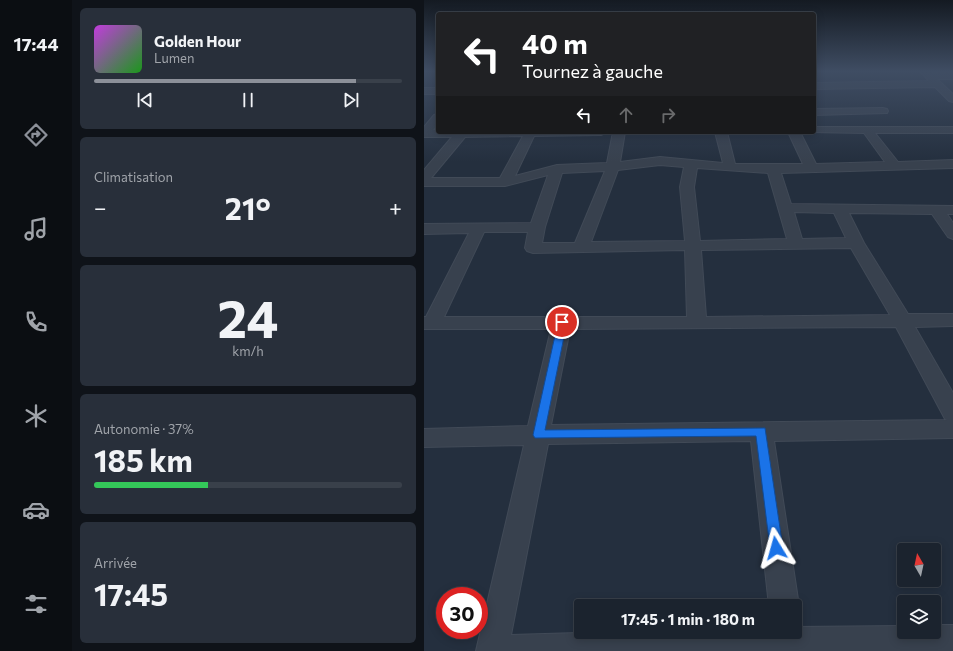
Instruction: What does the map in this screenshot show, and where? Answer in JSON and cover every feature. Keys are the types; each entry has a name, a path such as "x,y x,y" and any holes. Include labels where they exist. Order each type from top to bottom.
{"street":[{"path":"875,101 897,129"},
{"path":"816,112 882,111"},
{"path":"424,134 436,119"},
{"path":"866,129 895,166"},
{"path":"816,130 953,130"},
{"path":"424,134 462,134"},
{"path":"424,178 462,134"},
{"path":"505,182 529,134"},
{"path":"581,247 613,166 619,134"},
{"path":"722,134 730,168"},
{"path":"795,134 812,169"},
{"path":"424,182 505,182 557,168 613,166 660,161 730,168 812,169 953,164"},
{"path":"691,165 687,187 693,245 697,323"},
{"path":"557,168 537,227 533,248 856,243"},
{"path":"773,168 796,244"},
{"path":"785,208 953,210"},
{"path":"839,208 856,243 902,320 953,413"},
{"path":"936,209 953,234"},
{"path":"424,229 537,227"},
{"path":"479,228 428,323 697,323 953,320"},
{"path":"492,651 562,322"},
{"path":"424,438 761,431 953,429"},
{"path":"761,431 783,599"},
{"path":"499,651 789,642 953,641"}],"route":[{"path":"562,322 538,435 761,431 776,548"}]}
